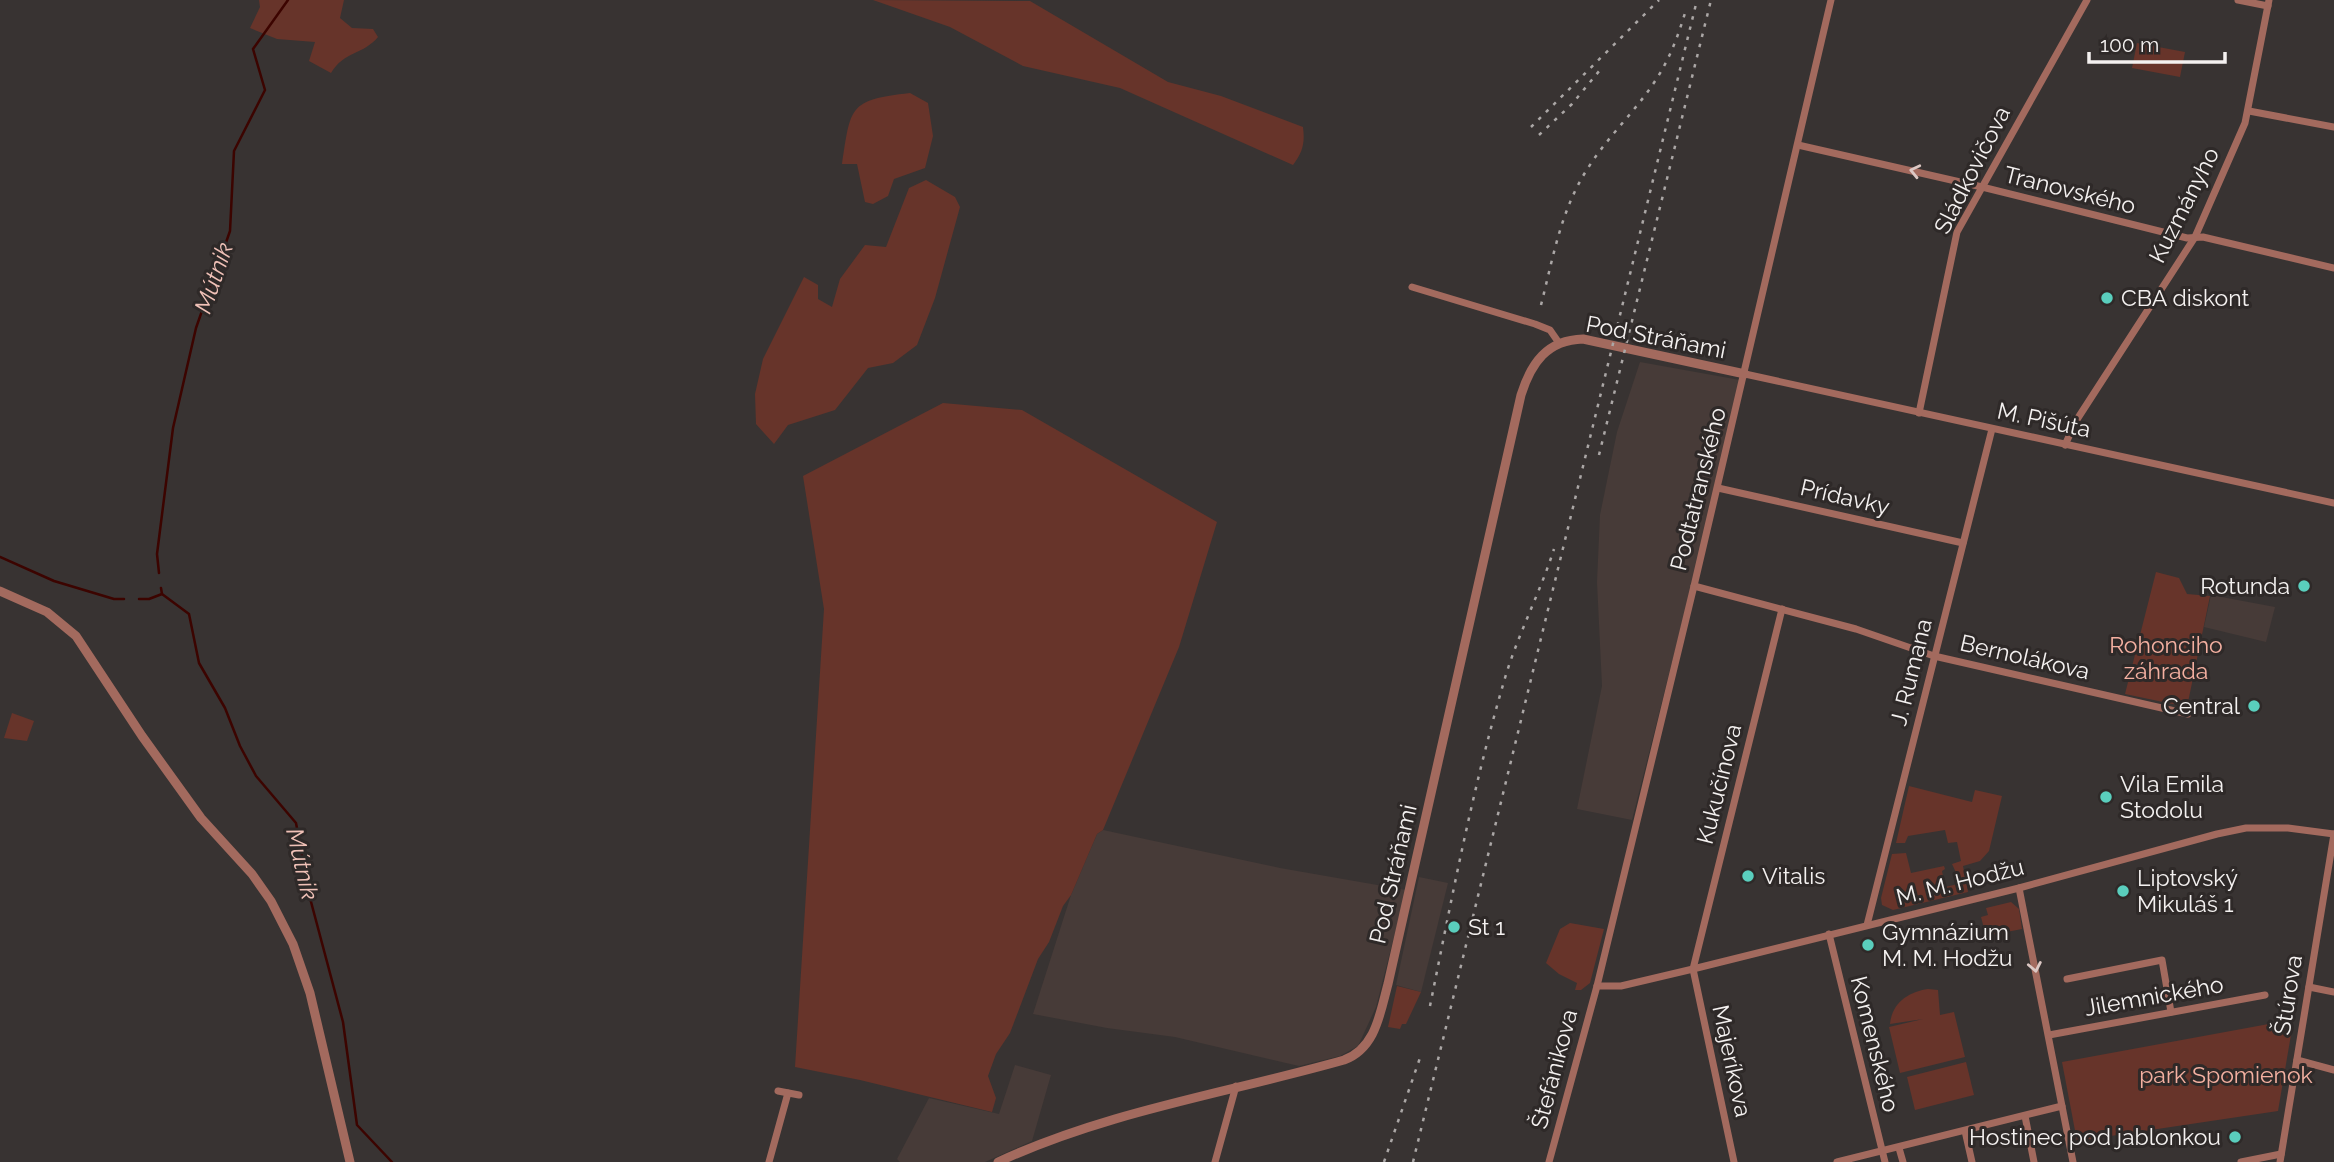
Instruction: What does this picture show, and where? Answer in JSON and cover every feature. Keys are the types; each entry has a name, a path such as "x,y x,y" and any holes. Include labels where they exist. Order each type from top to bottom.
{"street":[{"name":"Podtatranského","path":"1597,986 1718,488 1831,0"},
{"name":"Sládkovičova","path":"1919,413 1955,240 1961,224 2087,0"},
{"path":"2238,0 2268,3"},
{"name":"Kuzmányho","path":"2065,445 2076,421 2195,237 2249,111 2268,3"},
{"path":"2249,111 2334,127"},
{"name":"Tranovského","path":"1798,145 2174,234 2203,237 2334,268"},
{"name":"Pod Stráňami","path":"1412,287 1535,324 1550,330 1559,344"},
{"name":"Pod Stráňami","path":"998,1162 1097,1124 1351,1057 1360,1051 1371,1038 1381,1011 1521,395 1530,371 1544,353 1559,344 1583,339 1745,374"},
{"name":"M. Pišúta","path":"1745,374 2334,503"},
{"name":"J. Rumana","path":"1867,925 1992,429"},
{"name":"Prídavky","path":"1718,488 1963,543"},
{"name":"Bernolákova","path":"1694,586 1856,629 1934,656 2188,714"},
{"path":"0,591 47,612 76,636 142,736 201,818 247,867 271,901 293,944 310,993 351,1162"},
{"name":"Kukučínova","path":"1693,969 1782,609"},
{"name":"M. M. Hodžu","path":"1597,986 1621,986 1693,969 2246,828 2297,828 2334,834"},
{"name":"Štúrova","path":"2281,1158 2334,834"},
{"path":"2019,888 2073,1162"},
{"name":"Komenského","path":"1829,934 1885,1162"},
{"path":"2067,979 2162,960 2171,1012"},
{"name":"Majeríkova","path":"1693,969 1734,1162"},
{"name":"Štefánikova","path":"1549,1162 1597,986"},
{"path":"2309,987 2334,992"},
{"name":"Jilemnického","path":"2049,1035 2265,995"},
{"path":"2297,1060 2334,1070"},
{"path":"1215,1162 1236,1086"},
{"path":"778,1091 799,1095"},
{"path":"769,1162 788,1093"},
{"path":"1837,1162 2062,1106"},
{"path":"2025,1116 2034,1162"},
{"path":"1965,1131 1972,1162"},
{"path":"1899,1148 1903,1162"},
{"path":"2241,1162 2281,1158"}],"shaded area":[{"path":"1640,362 1740,380 1632,820 1577,809 1602,686 1597,582 1600,515 1617,432"},
{"path":"2211,595 2275,607 2266,642 2204,627"},
{"path":"1103,830 1280,868 1406,890 1376,1007 1358,1046 1340,1056 1299,1066 1175,1037 1033,1014 1071,895 1097,834"},
{"path":"1419,877 1448,883 1421,992 1396,985"},
{"path":"1015,1065 1051,1075 1032,1141 985,1162 900,1162 897,1159 929,1098 999,1114"}],"green space":[{"path":"259,0 344,0 340,18 352,28 373,29 378,37 342,61 331,73 309,61 315,42 277,39 250,28 260,7"},
{"path":"873,0 1030,1 1168,82 1221,96 1303,127 1301,151 1293,165 1120,88 1023,66 950,27"},
{"path":"2137,43 2185,52 2180,77 2132,68"},
{"path":"910,93 928,103 933,136 925,168 894,179 888,196 873,204 865,202 857,164 842,164 851,118 856,110 874,99"},
{"path":"926,180 955,197 960,207 935,298 917,345 893,363 868,368 835,410 788,425 774,444 756,424 755,394 763,359 804,277 818,285 818,299 832,307 840,279 865,245 886,247 909,188"},
{"path":"943,403 1022,410 1217,522 1179,647 1103,830 1097,834 1049,942 1038,959 1010,1033 996,1054 988,1076 996,1098 992,1112 795,1067 824,609 803,476"},
{"name":"Rohonciho záhrada","path":"2156,572 2179,578 2187,594 2210,596 2187,707 2125,694"},
{"path":"12,713 34,721 27,741 4,738"},
{"path":"1909,786 1972,802 1975,790 2002,796 1989,851 1980,861 1963,866 1968,892 1893,910 1882,905 1881,898 1892,854 1906,853 1911,873 1944,866 1942,871 1945,887 1958,884 1959,879 1952,864 1961,861 1957,842 1948,843 1945,830 1908,836 1905,843 1896,843"},
{"path":"2011,902 2019,909 2022,929 1986,936 1981,917 1988,915 1986,908"},
{"path":"1570,923 1604,929 1590,983 1581,990 1575,990 1577,983 1559,974 1546,963 1560,929"},
{"path":"1397,986 1421,992 1406,1024 1402,1024 1400,1029 1388,1027"},
{"path":"1928,989 1938,990 1940,1015 1954,1012 1965,1057 1900,1073 1889,1027 1923,1019 1890,1024 1891,1017 1902,1000"},
{"name":"park Spomienok","path":"2285,1021 2293,1023 2278,1111 2077,1141 2062,1062"},
{"path":"1966,1062 1974,1095 1915,1110 1907,1077"}],"waterway":[{"name":"Mútnik","path":"159,573 157,554 173,428 196,328 230,231 234,151 265,90 253,49 288,0"},
{"path":"0,557 54,581 114,599 124,599"},
{"name":"Mútnik","path":"161,588 162,594 189,614 199,663 225,708 240,746 256,776 296,823 310,898 343,1022 357,1125 392,1162"},
{"path":"139,599 149,599 162,594"}],"railway":[{"path":"1531,127 1659,0"},
{"path":"1413,1162 1697,0"},
{"path":"1599,455 1711,0"},
{"path":"1541,305 1559,234 1571,200 1596,156 1657,78 1673,47 1685,13"},
{"path":"1539,135 1572,104 1600,70"},
{"path":"1430,1006 1493,719 1510,662 1554,549"},
{"path":"1384,1162 1421,1055"}],"place":[{"name":"CBA diskont","path":"2107,298"},
{"name":"Rotunda","path":"2304,586"},
{"name":"Central","path":"2254,706"},
{"name":"Vila Emila Stodolu","path":"2106,797"},
{"name":"Vitalis","path":"1748,876"},
{"name":"Liptovský Mikuláš 1","path":"2123,891"},
{"name":"St 1","path":"1454,927"},
{"name":"Gymnázium M. M. Hodžu","path":"1868,945"},
{"name":"Hostinec pod jablonkou","path":"2235,1137"}]}
